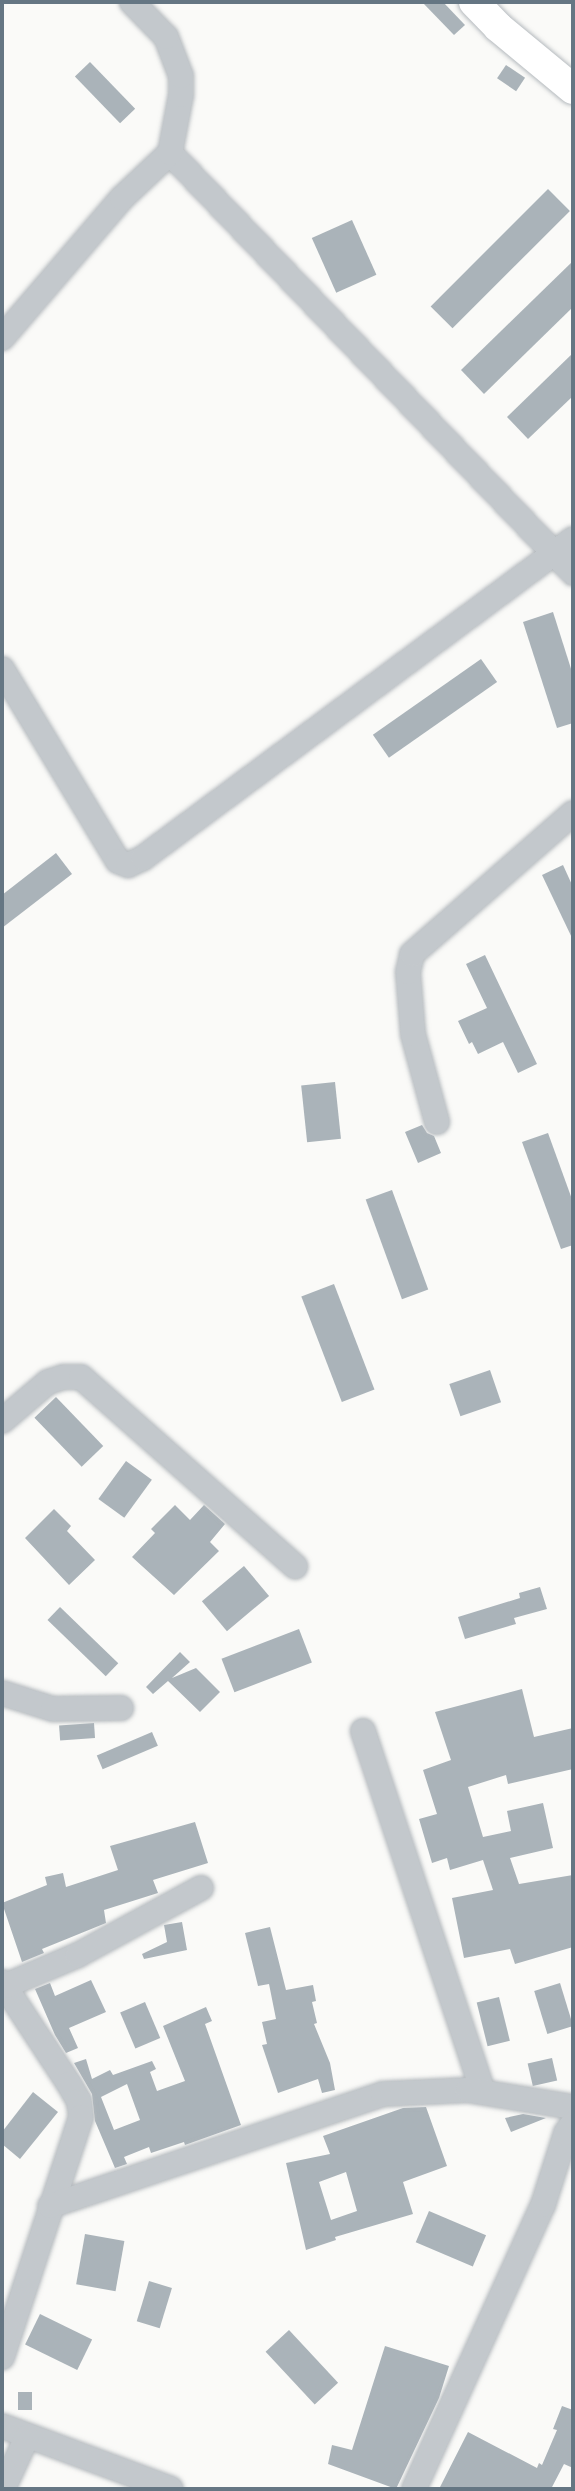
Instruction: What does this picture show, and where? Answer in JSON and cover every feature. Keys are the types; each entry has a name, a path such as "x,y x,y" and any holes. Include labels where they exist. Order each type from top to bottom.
{"main road":[{"path":"474,2 498,27 573,89"}],"street":[{"path":"2,338 122,198 170,153 181,95 181,76 166,37 132,2"},
{"path":"170,153 564,546 573,573"},
{"path":"2,669 118,861 128,865 143,858 564,546"},
{"path":"437,1122 413,1034 408,972 412,954 573,813"},
{"path":"2,1421 48,1382 64,1377 81,1377 295,1566"},
{"path":"2,1693 53,1709 121,1708"},
{"path":"363,1731 483,2092"},
{"path":"2,2357 81,2117 79,2101 3,1984 78,1955 201,1888"},
{"path":"50,2206 383,2094 483,2092 573,2107"},
{"path":"414,2489 543,2205 566,2133 573,2123"},
{"path":"2,2426 171,2489"},
{"path":"3,2489 27,2437"}],"building":[{"path":"422,2 443,2 465,25 454,35"},
{"path":"90,62 135,109 120,123 75,77"},
{"path":"506,65 525,78 516,91 497,78"},
{"path":"548,189 570,211 453,328 431,306"},
{"path":"352,220 376,275 336,293 312,238"},
{"path":"573,261 573,307 484,394 461,370"},
{"path":"573,353 573,396 528,439 507,417"},
{"path":"553,612 573,675 573,723 557,728 523,622"},
{"path":"481,659 497,682 389,758 373,735"},
{"path":"56,853 72,874 2,928 2,895"},
{"path":"563,865 573,887 573,940 542,875"},
{"path":"485,955 537,1064 518,1073 503,1042 478,1054 472,1042 469,1044 458,1021 487,1008 466,964"},
{"path":"335,1082 341,1139 307,1142 301,1086"},
{"path":"422,1125 427,1133 434,1136 441,1153 418,1163 405,1132"},
{"path":"548,1133 573,1202 573,1245 561,1249 522,1142"},
{"path":"392,1190 428,1290 402,1299 366,1200"},
{"path":"334,1284 374,1389 342,1402 301,1297"},
{"path":"490,1370 501,1402 460,1416 449,1384"},
{"path":"56,1397 103,1446 82,1467 34,1418"},
{"path":"126,1461 152,1480 124,1518 98,1499"},
{"path":"175,1505 190,1520 204,1505 225,1524 210,1542 219,1551 174,1595 132,1557 155,1533 151,1529"},
{"path":"54,1509 71,1526 67,1531 95,1560 69,1585 25,1538"},
{"path":"244,1566 269,1596 227,1631 202,1601"},
{"path":"540,1587 547,1609 514,1618 516,1624 465,1639 458,1617 520,1598 519,1593"},
{"path":"60,1607 118,1663 106,1676 47,1620"},
{"path":"299,1629 312,1663 234,1692 222,1659"},
{"path":"180,1652 190,1662 172,1678 196,1668 220,1692 200,1712 168,1681 153,1694 146,1687"},
{"path":"522,1689 534,1737 573,1728 573,1769 508,1784 506,1775 468,1787 483,1837 511,1831 507,1811 543,1803 553,1848 510,1858 519,1884 573,1875 573,1947 515,1964 510,1949 464,1958 452,1898 493,1890 483,1860 450,1870 447,1858 432,1863 419,1819 437,1814 423,1770 451,1760 435,1712"},
{"path":"94,1723 95,1738 60,1740 59,1725"},
{"path":"152,1732 158,1746 103,1769 97,1755"},
{"path":"195,1822 208,1863 153,1880 158,1893 104,1910 106,1923 42,1949 44,1953 22,1962 2,1903 47,1885 45,1877 63,1873 66,1887 118,1870 110,1846"},
{"path":"182,1922 187,1950 144,1959 142,1954 167,1942 164,1925"},
{"path":"270,1927 286,1990 313,1985 316,2001 312,2002 317,2023 314,2024 330,2063 335,2090 322,2093 318,2079 278,2093 262,2045 267,2044 262,2022 276,2019 269,1984 258,1986 245,1933"},
{"path":"91,1980 106,2012 69,2028 78,2048 66,2053 35,1989 50,1983 55,1996"},
{"path":"560,1983 573,2026 547,2034 534,1991"},
{"path":"499,1997 510,2041 488,2046 477,2003"},
{"path":"145,2002 160,2038 135,2048 120,2013"},
{"path":"206,2007 212,2021 205,2024 241,2125 185,2145 184,2142 151,2153 149,2147 124,2157 127,2164 115,2168 95,2121 92,2094 74,2063 86,2059 92,2079 110,2070 113,2075 152,2061 156,2069 150,2072 157,2091 185,2081 163,2026","holes":["127,2084 140,2120 114,2130 101,2097"]},
{"path":"552,2058 557,2080 533,2086 528,2064"},
{"path":"33,2092 58,2112 20,2159 2,2144 2,2132"},
{"path":"426,2107 447,2166 403,2182 413,2214 335,2237 336,2240 306,2250 286,2163 330,2154 323,2136 403,2108","holes":["346,2172 357,2211 331,2220 319,2182"]},
{"path":"523,2114 546,2118 511,2132 505,2118"},
{"path":"429,2211 486,2235 473,2267 416,2242"},
{"path":"85,2234 124,2241 116,2291 76,2284"},
{"path":"149,2281 172,2288 160,2328 137,2321"},
{"path":"40,2314 92,2339 77,2370 25,2345"},
{"path":"289,2330 338,2383 315,2404 266,2352"},
{"path":"385,2346 449,2366 439,2398 396,2489 328,2464 332,2445 352,2450"},
{"path":"18,2392 32,2392 32,2410 18,2410"},
{"path":"562,2406 573,2410 573,2468 564,2464 551,2489 439,2489 468,2432 537,2468 539,2463 542,2465 557,2430 553,2429"}]}
